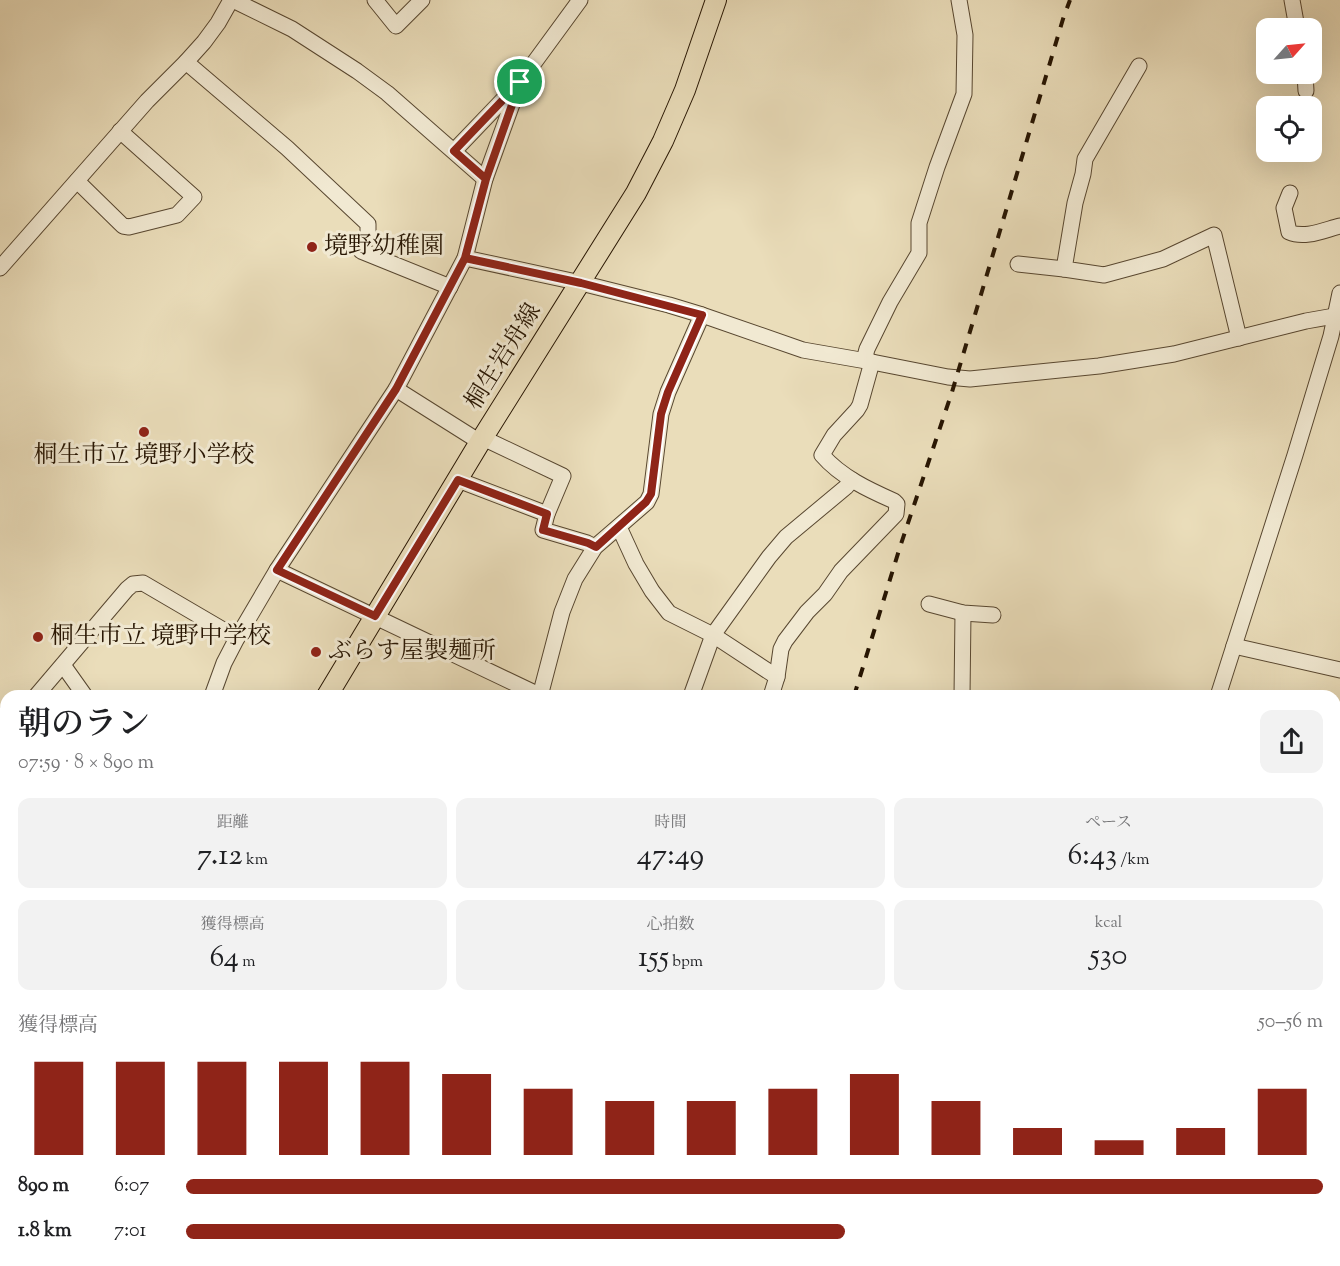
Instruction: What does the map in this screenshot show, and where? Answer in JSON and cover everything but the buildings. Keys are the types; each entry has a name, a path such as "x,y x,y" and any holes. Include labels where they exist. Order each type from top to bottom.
{"main road":[{"name":"桐生岩舟線","path":"331,690 482,440 636,193 663,141 685,90 716,0"}],"street":[{"path":"0,268 120,131 186,62 211,33 232,0 292,29 357,71 387,93 486,179"},
{"path":"375,0 396,26 422,0"},
{"path":"454,151 520,82 580,0"},
{"path":"773,690 785,641 841,572 896,514 897,504 894,501 852,480 822,455 834,435 860,405 868,361 867,350 919,253 919,223 964,94 965,35 959,0"},
{"path":"1292,0 1295,18"},
{"path":"186,62 287,148 368,224 368,234 361,251 450,287"},
{"path":"1064,269 1085,159 1139,66"},
{"path":"214,690 224,663 237,638 277,570 396,389 465,258 486,179 520,82"},
{"path":"1306,84 1306,91"},
{"path":"77,181 123,226 129,227 177,215 194,197 120,131"},
{"path":"1290,193 1284,208 1289,232 1302,235 1340,226"},
{"path":"1018,264 1104,275 1163,259 1214,235 1239,338"},
{"path":"465,258 581,283 702,315 803,350 970,379 1099,366 1174,354 1338,315"},
{"path":"1220,690 1338,315 1340,293"},
{"path":"542,690 562,612 575,579 596,547 646,502 651,494 661,414 668,392 702,315"},
{"path":"396,389 482,440 563,476 547,514 543,530 596,547"},
{"path":"458,480 547,514"},
{"path":"693,690 713,635 770,557 786,537 852,480"},
{"path":"619,527 636,564 669,613 713,635 777,677"},
{"path":"277,570 528,690"},
{"path":"41,690 127,589 134,584 143,583 237,638"},
{"path":"929,603 963,613 993,615"},
{"path":"962,690 963,613"},
{"path":"1234,646 1340,670"},
{"path":"63,665 81,690"}],"railway":[{"path":"856,690 900,547 952,392 1070,0"}],"place":[{"name":"境野幼稚園","path":"312,247"},
{"name":"桐生市立 境野小学校","path":"144,432"},
{"name":"桐生市立 境野中学校","path":"38,637"},
{"name":"ぶらす屋製麺所","path":"316,652"}],"route":[{"path":"520,82 454,151 486,179 465,258 581,283 702,315 668,392 661,414 651,494 646,502 619,527 596,547 543,530 547,514 458,480 375,616 277,570 396,389 465,258 486,179 520,82"}]}
